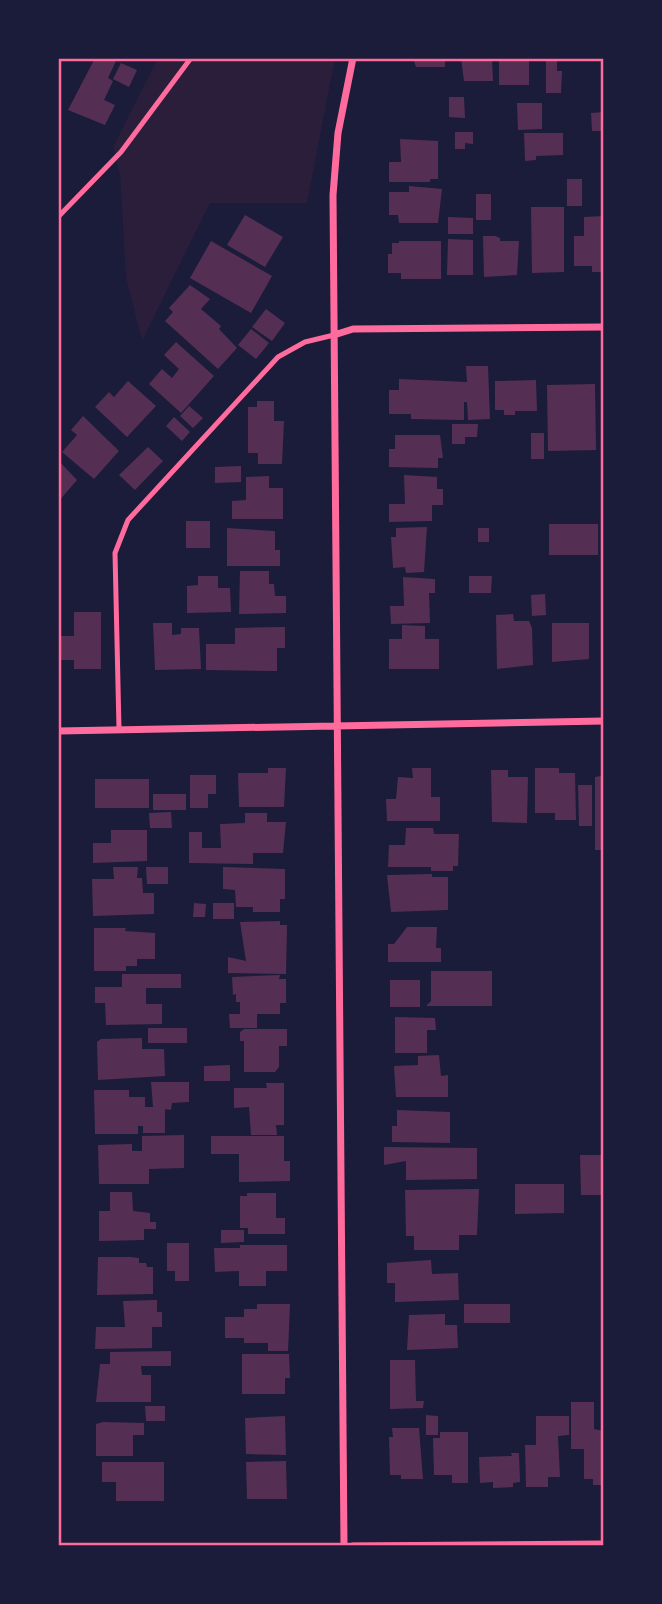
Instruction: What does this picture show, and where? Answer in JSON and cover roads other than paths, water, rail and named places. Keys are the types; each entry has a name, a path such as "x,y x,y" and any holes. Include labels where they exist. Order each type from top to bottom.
{"street":[{"path":"344,1546 333,195 338,133 353,58"},
{"path":"334,335 353,329 604,327"},
{"path":"58,731 336,723 604,721"},
{"path":"353,1546 604,1544"}],"lane":[{"path":"58,217 121,152 191,58"},
{"path":"118,729 115,553 128,520 278,357 305,342 334,335"}]}
